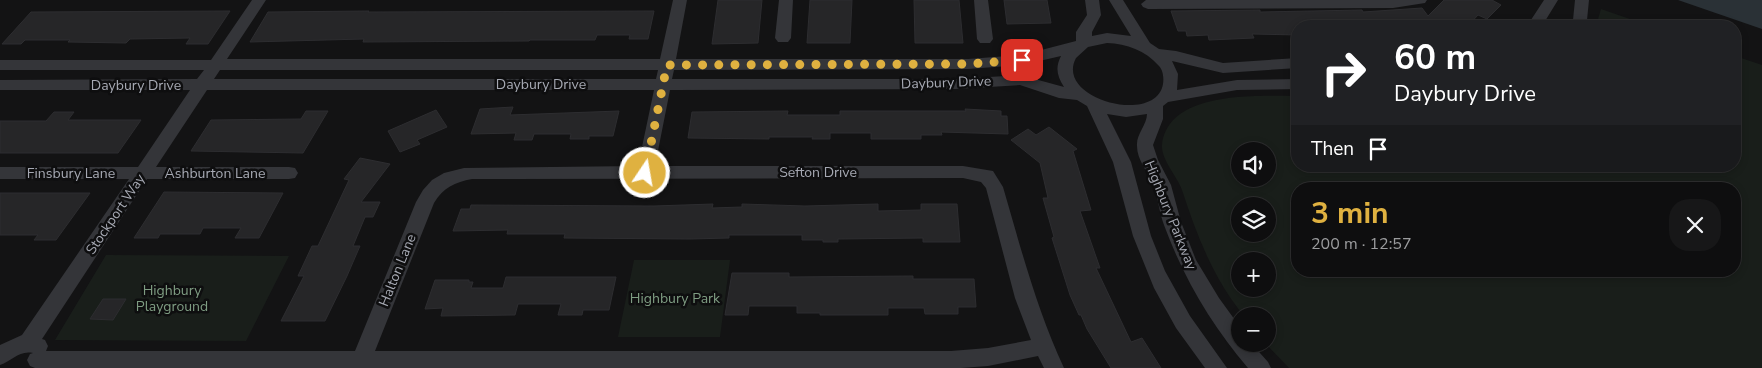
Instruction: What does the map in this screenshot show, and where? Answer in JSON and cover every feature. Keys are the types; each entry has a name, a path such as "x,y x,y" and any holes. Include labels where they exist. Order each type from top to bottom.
{"street":[{"name":"Stockport Way","path":"32,357 142,173 259,0"},
{"path":"645,173 680,0"},
{"path":"782,38 786,0"},
{"path":"981,0 985,39"},
{"path":"1081,45 1084,32 1094,14 1092,0"},
{"path":"1116,0 1150,50 1166,64 1171,75 1171,86 1160,100"},
{"path":"1148,4 1204,2 1403,3 1420,0"},
{"path":"1539,20 1551,0"},
{"path":"1580,20 1582,0"},
{"path":"1291,63 1223,68 1150,50 1132,42 1113,39 1095,40 1081,45 1069,54 1065,64 1065,75 1070,85 1086,99 1119,110 1144,108 1160,100 1237,86 1291,84"},
{"name":"Daybury Drive","path":"0,65 990,63 1036,57 1081,45"},
{"name":"Daybury Drive","path":"0,85 956,84 1011,80 1037,84 1058,92 1086,99"},
{"name":"Highbury Parkway","path":"1086,99 1122,162 1142,237 1151,261 1170,300 1189,331 1217,368"},
{"name":"Highbury Parkway","path":"1160,100 1145,145 1149,160 1162,185 1172,222 1191,268 1212,304 1231,331"},
{"name":"Sefton Drive","path":"446,179 472,173 963,172 987,176 994,186 1015,269 1043,346 1054,368"},
{"name":"Finsbury Lane","path":"0,173 142,173"},
{"name":"Ashburton Lane","path":"142,173 289,173"},
{"name":"Halton Lane","path":"360,364 425,202 436,185 446,179"},
{"path":"0,356 13,347 32,357 360,364 835,364 969,360 1043,346"},
{"name":"Highbury Parkway","path":"1247,352 1261,368"}],"green space":[{"path":"1601,9 1633,20 1598,20"},
{"path":"1741,58 1762,65 1762,368 1289,368 1274,352 1276,352 1276,307 1237,307 1233,302 1207,256 1180,185 1162,151 1168,127 1180,114 1197,105 1239,97 1291,96 1291,172 1741,172"},
{"name":"Highbury Playground","path":"106,255 289,256 246,341 55,340"},
{"name":"Highbury Park","path":"634,260 730,260 720,337 618,337"}],"shaded area":[{"path":"1678,0 1762,0 1762,29 1741,22 1741,20 1736,20"}],"building":[{"path":"718,0 762,0 758,43 712,44"},
{"path":"810,0 852,0 850,43 807,43"},
{"path":"914,0 959,0 963,43 915,43"},
{"path":"1004,0 1047,0 1051,23 1007,24"},
{"path":"1444,0 1492,0 1501,5 1487,19 1478,15 1473,20 1291,20 1291,35 1252,34 1254,38 1209,40 1208,35 1187,36 1186,31 1178,31 1171,11 1362,10 1363,12 1422,8 1428,16"},
{"path":"230,11 208,44 186,44 190,38 130,39 126,43 25,40 21,44 2,44 31,12"},
{"path":"654,11 648,39 629,39 630,35 597,35 595,40 363,42 364,39 250,42 268,12"},
{"path":"513,107 510,115 619,111 613,136 589,136 589,139 570,139 571,134 534,134 532,140 514,140 516,133 471,134 480,109"},
{"path":"965,109 1001,111 1001,116 1007,116 1008,134 941,132 942,135 921,135 921,139 871,139 871,133 830,133 830,139 812,139 813,137 769,137 769,139 688,138 692,112 788,111 787,115 840,115 840,111 966,111"},
{"path":"436,110 447,127 417,140 420,144 400,152 388,131"},
{"path":"306,111 328,111 303,153 191,151 211,120 301,119"},
{"path":"54,112 74,112 68,120 141,120 118,153 0,153 0,121 46,121"},
{"path":"1049,127 1077,149 1073,151 1091,210 1080,211 1100,268 1096,268 1131,342 1142,338 1161,368 1111,368 1087,329 1081,315 1079,315 1070,295 1052,238 1054,237 1043,198 1048,198 1040,163 1011,140 1028,129 1036,135"},
{"path":"360,158 390,164 361,202 380,202 373,217 365,217 353,246 360,246 347,276 325,321 281,321 304,276 298,276 312,246 318,246 349,180 344,179"},
{"path":"164,192 283,193 259,238 235,238 241,228 203,228 200,234 160,234 158,238 134,238"},
{"path":"0,193 90,193 56,240 34,240 38,235 0,235"},
{"path":"713,204 712,208 742,207 742,204 805,206 878,204 878,211 921,210 921,204 957,204 960,242 923,242 923,238 838,239 838,242 823,242 823,240 802,240 802,235 729,235 729,238 690,239 564,238 565,234 507,234 508,230 453,231 461,209 470,209 471,205 654,206"},
{"path":"732,273 789,273 789,277 913,276 913,279 974,279 976,307 958,307 958,314 925,314 924,308 888,308 888,315 820,315 820,313 797,313 797,306 749,306 748,315 725,315"},
{"path":"506,277 616,277 609,310 583,310 582,315 558,315 561,304 518,304 515,315 441,316 443,308 425,309 435,280 469,280 469,282 473,282 471,288 503,288"},
{"path":"103,299 126,299 113,320 90,319"}],"route":[{"path":"645,173 667,65 968,64 1022,60"}]}
